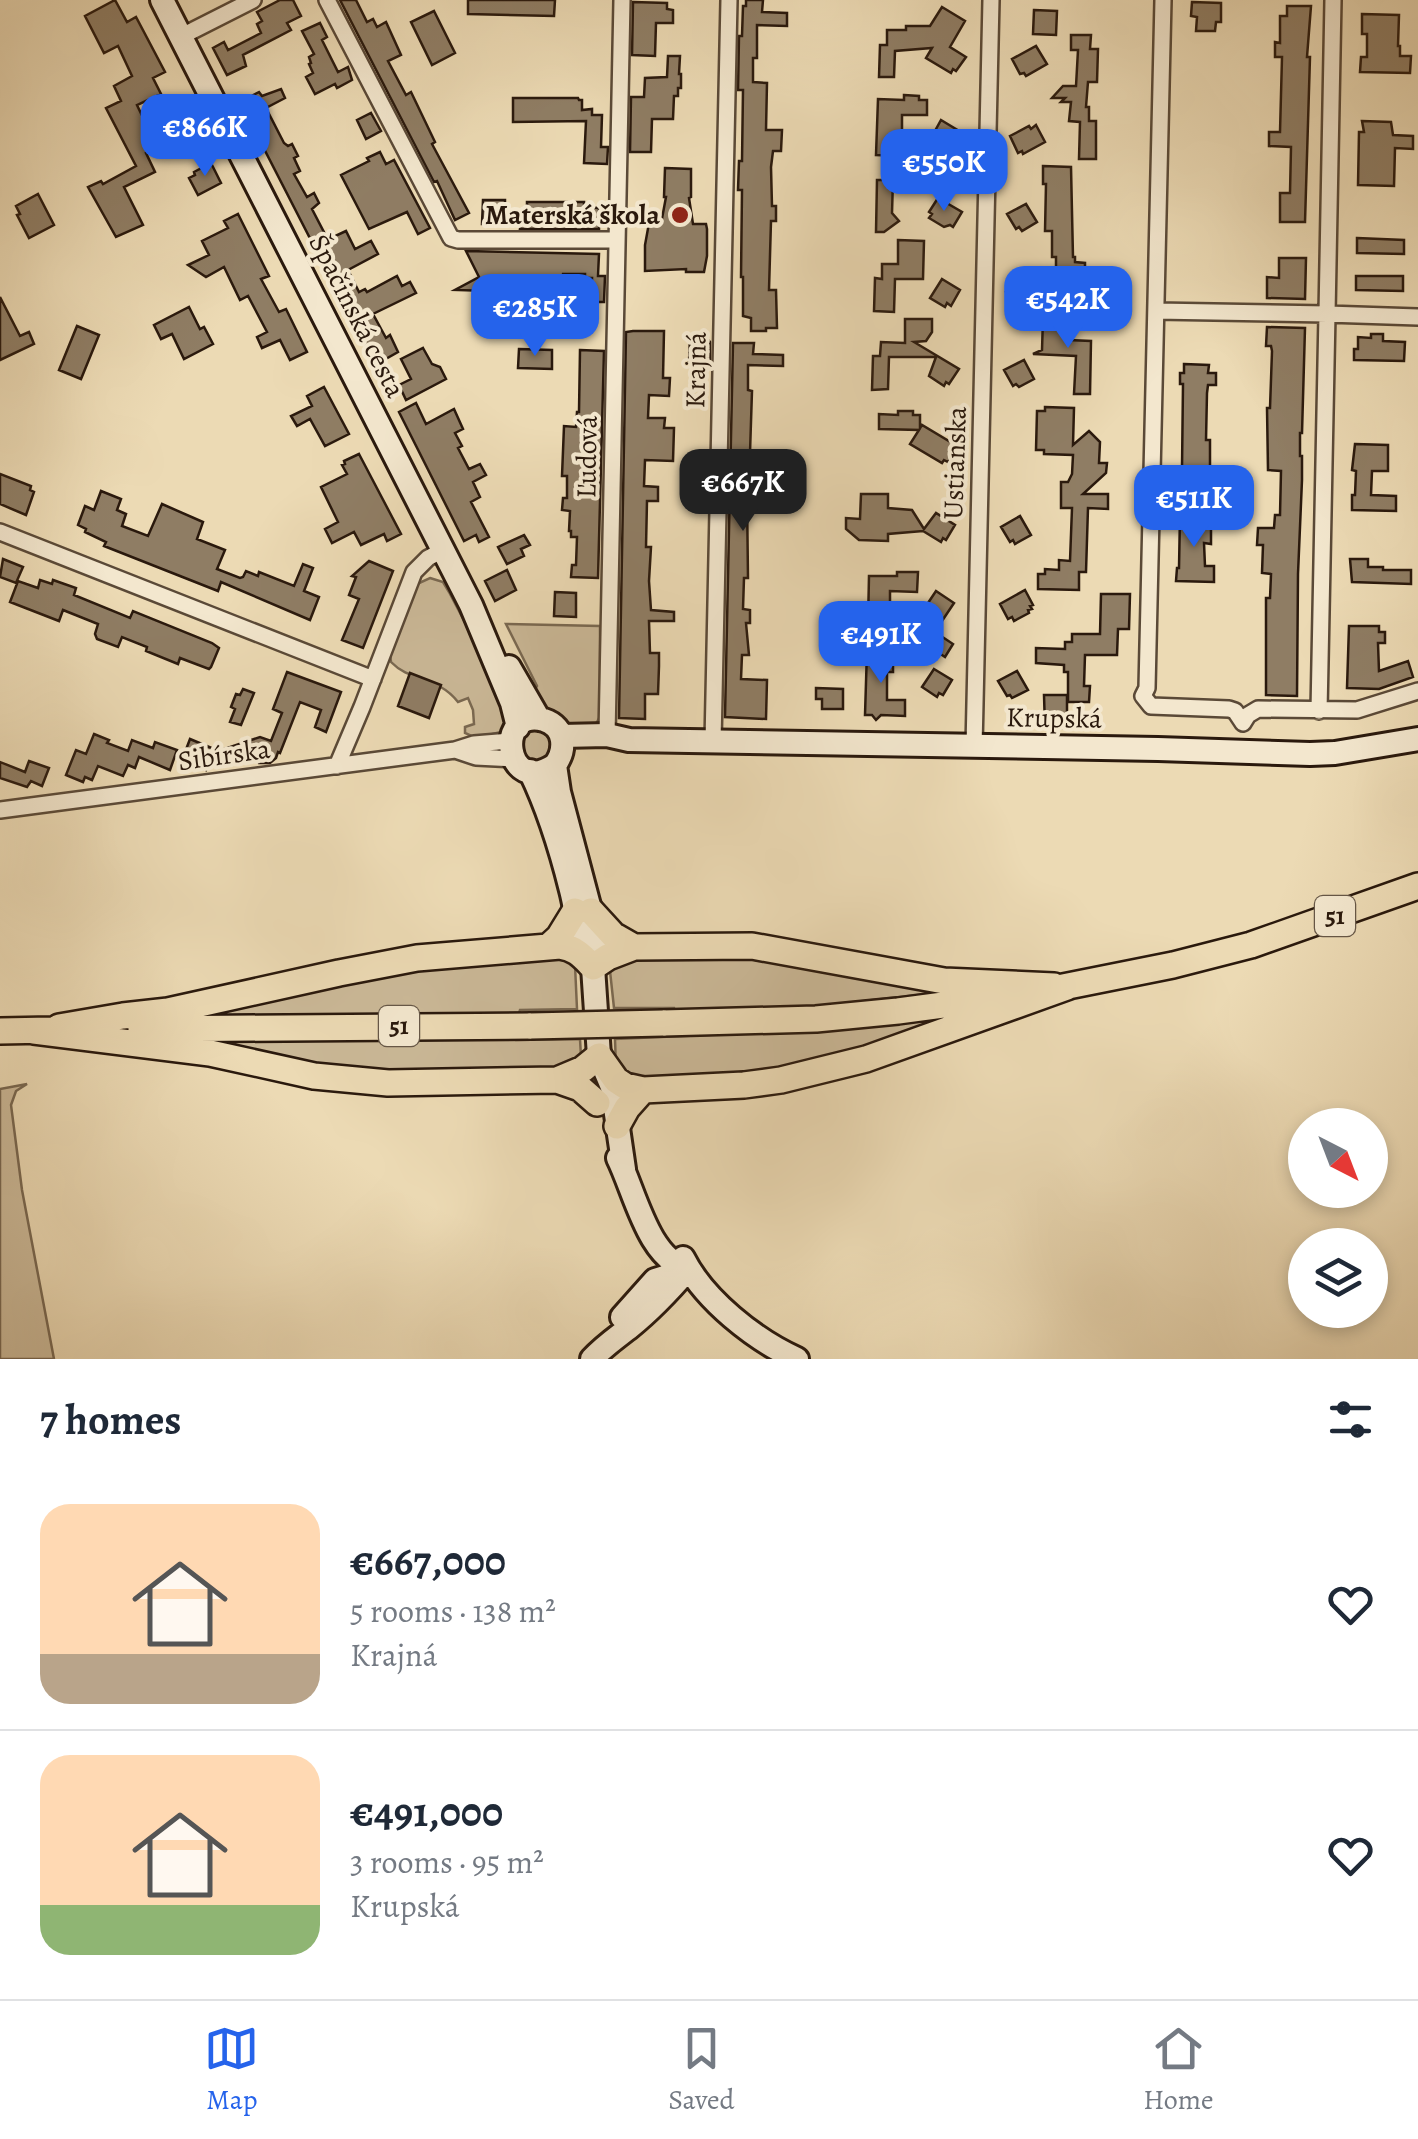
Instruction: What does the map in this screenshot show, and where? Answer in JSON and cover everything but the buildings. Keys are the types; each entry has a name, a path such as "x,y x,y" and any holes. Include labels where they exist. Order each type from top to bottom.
{"main road":[{"name":"51","path":"0,1031 663,1024 816,1019 898,1011 1067,987 1173,965 1251,945 1418,886"},
{"path":"548,947 583,911 634,947"},
{"path":"34,1031 168,1011 417,958 548,947 569,947 593,968 608,956 634,947 752,946 944,981 1067,987"},
{"path":"557,1080 583,1069 599,1056 616,1080 643,1090 744,1085 816,1072 1067,987"},
{"path":"34,1031 210,1053 314,1076 388,1084 557,1080 580,1088 597,1103"},
{"path":"617,1126 643,1090"}],"street":[{"name":"Špačinská cesta","path":"162,0 471,605 522,744"},
{"path":"180,36 253,0"},
{"path":"327,0 451,238 616,240"},
{"name":"Ľudová","path":"618,738 616,240 622,0"},
{"name":"Krajná","path":"713,742 729,0"},
{"name":"Ustianska","path":"974,747 991,0"},
{"path":"1163,0 1144,696 1151,706 1229,709 1243,723 1245,752"},
{"path":"1319,711 1334,0"},
{"path":"1156,311 1418,317"},
{"path":"0,532 373,679"},
{"path":"337,766 414,572 443,550"},
{"path":"1243,723 1258,709 1357,710 1418,691"},
{"path":"583,911 560,792 559,753 552,724 522,744 571,891 600,947 593,968 599,1056 612,1087 627,1178 688,1269 719,1304 776,1354 797,1359"},
{"name":"Krupská","path":"522,744 542,772 559,753 618,738 1335,753 1418,739"},
{"name":"Sibírska","path":"0,810 455,750 474,744 522,744"},
{"path":"599,1056 591,1079 608,1140 656,1242 670,1262 688,1269"},
{"path":"656,1242 659,1288"},
{"path":"598,1352 630,1327 659,1288 688,1269"},
{"path":"659,1288 680,1297 719,1304"}],"shaded area":[{"path":"430,578 443,582 511,710 505,731 476,738 465,733 465,727 474,724 468,698 458,702 442,688 391,662 390,654 417,584"},
{"path":"506,624 600,626 600,716 595,724 573,728 542,710 532,695 537,686"},
{"path":"529,729 548,730 556,753 528,765 518,743"},
{"path":"561,953 575,965 577,1009 183,1016 395,969"},
{"path":"735,955 954,991 818,1006 675,1011 614,1008 610,971 628,958"},
{"path":"953,1017 863,1052 786,1072 630,1080 616,1068 615,1039 843,1029"},
{"path":"580,1039 581,1057 573,1068 349,1072 183,1041"},
{"path":"27,1084 16,1091 11,1105 22,1190 54,1359 0,1359 0,1089"}],"place":[{"name":"Materská škola","path":"680,215"}]}
